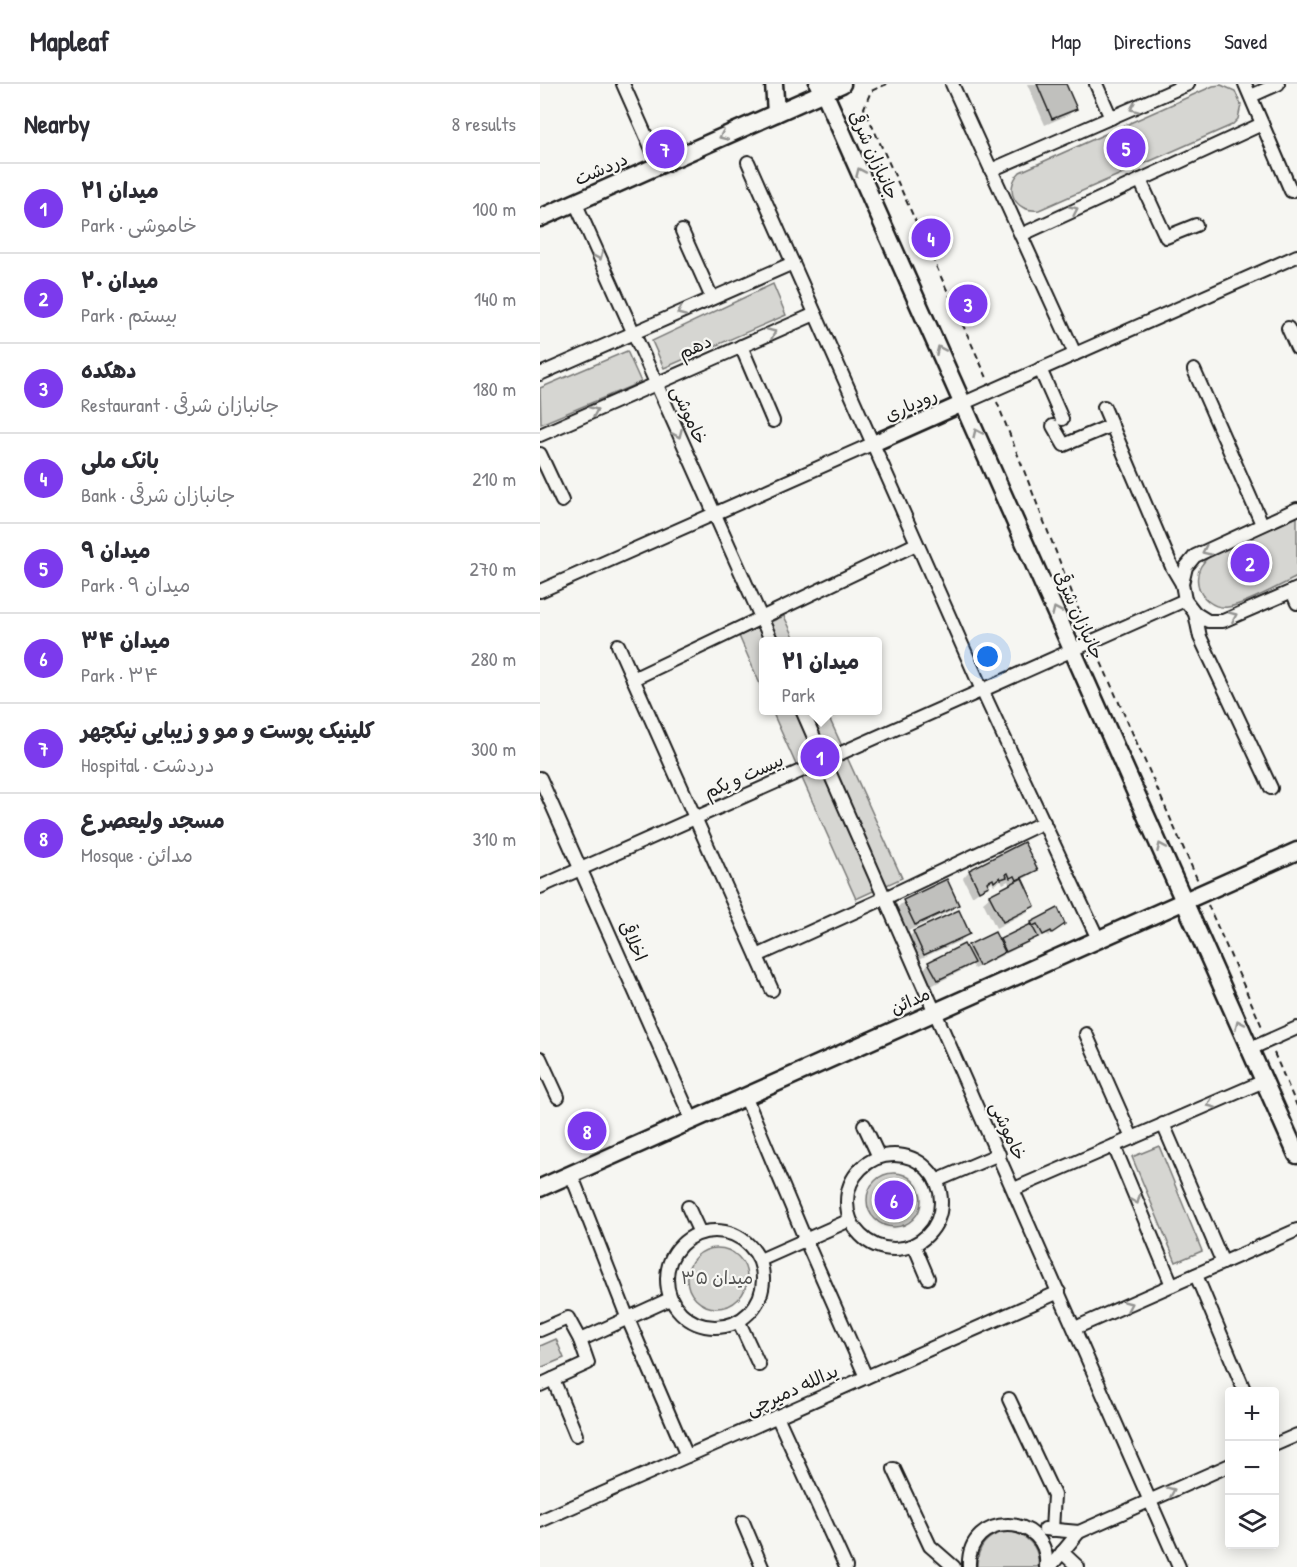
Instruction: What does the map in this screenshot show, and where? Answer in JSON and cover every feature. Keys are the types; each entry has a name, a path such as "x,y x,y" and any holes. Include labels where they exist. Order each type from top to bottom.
{"main road":[{"path":"774,84 776,113"},
{"name":"دردشت","path":"540,218 776,113 822,87 842,84"},
{"name":"جانبازان شرقی","path":"822,87 1297,1155"},
{"name":"مدائن","path":"540,1188 1297,851"}],"street":[{"path":"623,84 658,165"},
{"path":"952,84 1075,354"},
{"path":"1096,84 1111,118"},
{"path":"991,170 1188,84"},
{"path":"1245,84 1291,191"},
{"path":"1251,96 1278,84"},
{"path":"1020,235 1262,124"},
{"path":"748,162 916,544 1098,939"},
{"path":"1140,180 1166,237 1196,225"},
{"name":"خاموشی","path":"575,202 770,637"},
{"path":"682,231 711,298"},
{"name":"رودباری","path":"540,591 1297,256"},
{"path":"540,374 793,263"},
{"name":"دهم","path":"540,435 815,314"},
{"path":"1288,328 1297,348"},
{"path":"741,346 773,420"},
{"path":"1040,369 1064,445 1112,425"},
{"path":"1194,370 1262,524"},
{"path":"1104,407 1172,567 1182,584 1185,600 1194,613 1200,637 1271,788"},
{"path":"540,454 562,501"},
{"path":"1182,584 1186,567 1195,556 1297,509"},
{"path":"633,679 916,544"},
{"path":"1194,613 1208,621 1223,621 1295,594"},
{"name":"بیست و یکم","path":"540,887 1185,600"},
{"path":"618,645 772,990"},
{"name":"خاموشی","path":"804,715 1179,1567"},
{"name":"اخلاقی","path":"540,778 692,1120"},
{"path":"757,956 1044,822"},
{"path":"1250,1049 1297,1028"},
{"path":"1086,1034 1132,1138"},
{"path":"540,1058 558,1097"},
{"path":"1014,1189 1264,1081"},
{"path":"745,1096 866,1377"},
{"path":"1163,1124 1223,1263"},
{"path":"864,1125 879,1157"},
{"path":"1113,1146 1172,1285"},
{"path":"892,1154 918,1161 929,1170 936,1181 940,1196 940,1211 935,1225 926,1237 914,1245 899,1249 884,1248 869,1243 858,1233 850,1220 846,1204 848,1189 854,1175 865,1164 879,1157 892,1154"},
{"path":"936,1181 999,1154"},
{"path":"571,1174 628,1319 687,1456"},
{"path":"688,1207 700,1233"},
{"path":"760,1260 850,1220"},
{"path":"714,1230 728,1232 741,1238 760,1260 763,1288 750,1313 739,1322 724,1327 708,1328 692,1322 679,1312 670,1299 666,1283 668,1267 674,1252 686,1240 700,1233 714,1230"},
{"path":"1075,1328 1297,1230"},
{"path":"914,1245 928,1278"},
{"path":"1196,1275 1243,1387"},
{"name":"یدالله دمیرچی","path":"540,1521 1059,1292"},
{"path":"580,1340 670,1299"},
{"path":"540,1330 568,1317 580,1340 588,1363 540,1385"},
{"path":"739,1322 759,1365"},
{"path":"553,1379 576,1436"},
{"path":"1009,1399 1054,1495 1052,1530"},
{"path":"777,1416 846,1567"},
{"path":"1279,1443 1297,1435"},
{"path":"1048,1567 1079,1532 1225,1467"},
{"path":"894,1469 930,1546 956,1567 983,1533 1000,1524 1079,1532"},
{"path":"743,1522 762,1567"},
{"path":"1026,1528 1036,1536 1043,1547 1048,1567"},
{"path":"969,1567 971,1549"},
{"path":"1062,1552 1078,1567"}],"path":[{"path":"887,84 870,91 864,108 992,390 1091,641 1297,1106"}],"green space":[{"path":"1221,85 1235,91 1241,105 1238,119 1232,125 1039,210 1024,208 1014,198 1012,186 1020,172 1213,86"},
{"path":"773,284 786,315 664,368 652,341"},
{"path":"627,351 641,382 541,424 540,388"},
{"path":"1297,517 1297,577 1243,603 1223,607 1208,602 1199,589 1198,576 1200,568 1210,556"},
{"path":"784,616 794,637 759,637 759,682 739,636"},
{"path":"774,715 828,715 902,878 856,899"},
{"path":"1159,1146 1202,1251 1176,1262 1132,1157"},
{"path":"889,1173 899,1173 909,1177 917,1185 921,1200 917,1215 909,1223 899,1227 889,1227 879,1223 871,1215 867,1205 867,1195 871,1185 879,1177"},
{"name":"میدان ۳۵","path":"711,1248 723,1248 734,1253 742,1261 747,1278 745,1290 734,1303 723,1308 711,1308 700,1303 692,1295 687,1284 687,1272 692,1261 700,1253"},
{"path":"556,1339 564,1358 540,1368 540,1346"},
{"path":"1006,1531 1013,1532 1030,1542 1037,1553 1038,1567 977,1567 977,1560 984,1543 993,1536"}],"building":[{"path":"1037,84 1066,84 1077,109 1052,119"},
{"path":"1024,842 1038,870 1017,880 1015,876 1010,878 1008,873 1007,877 987,882 989,886 979,891 969,870"},
{"path":"1022,878 1035,906 1003,922 989,895"},
{"path":"947,879 959,905 915,925 903,900"},
{"path":"1058,908 1065,924 1052,933 1051,931 1043,935 1037,924 1033,926 1031,922"},
{"path":"959,910 970,934 924,955 913,931"},
{"path":"1031,924 1038,937 1006,952 1000,939"},
{"path":"995,932 1005,952 979,966 968,945"},
{"path":"964,944 974,963 938,980 928,962"}],"place":[{"name":"میدان ۹","path":"1126,148"},
{"name":"کلینیک پوست و مو و زیبایی نیکچهر","path":"665,149"},
{"name":"بانک ملی","path":"931,238"},
{"name":"دهکده","path":"968,304"},
{"name":"میدان ۲۰","path":"1250,563"},
{"name":"میدان ۲۱","path":"820,757"},
{"name":"مسجد ولیعصر ع","path":"587,1131"},
{"name":"میدان ۳۴","path":"894,1200"}]}
